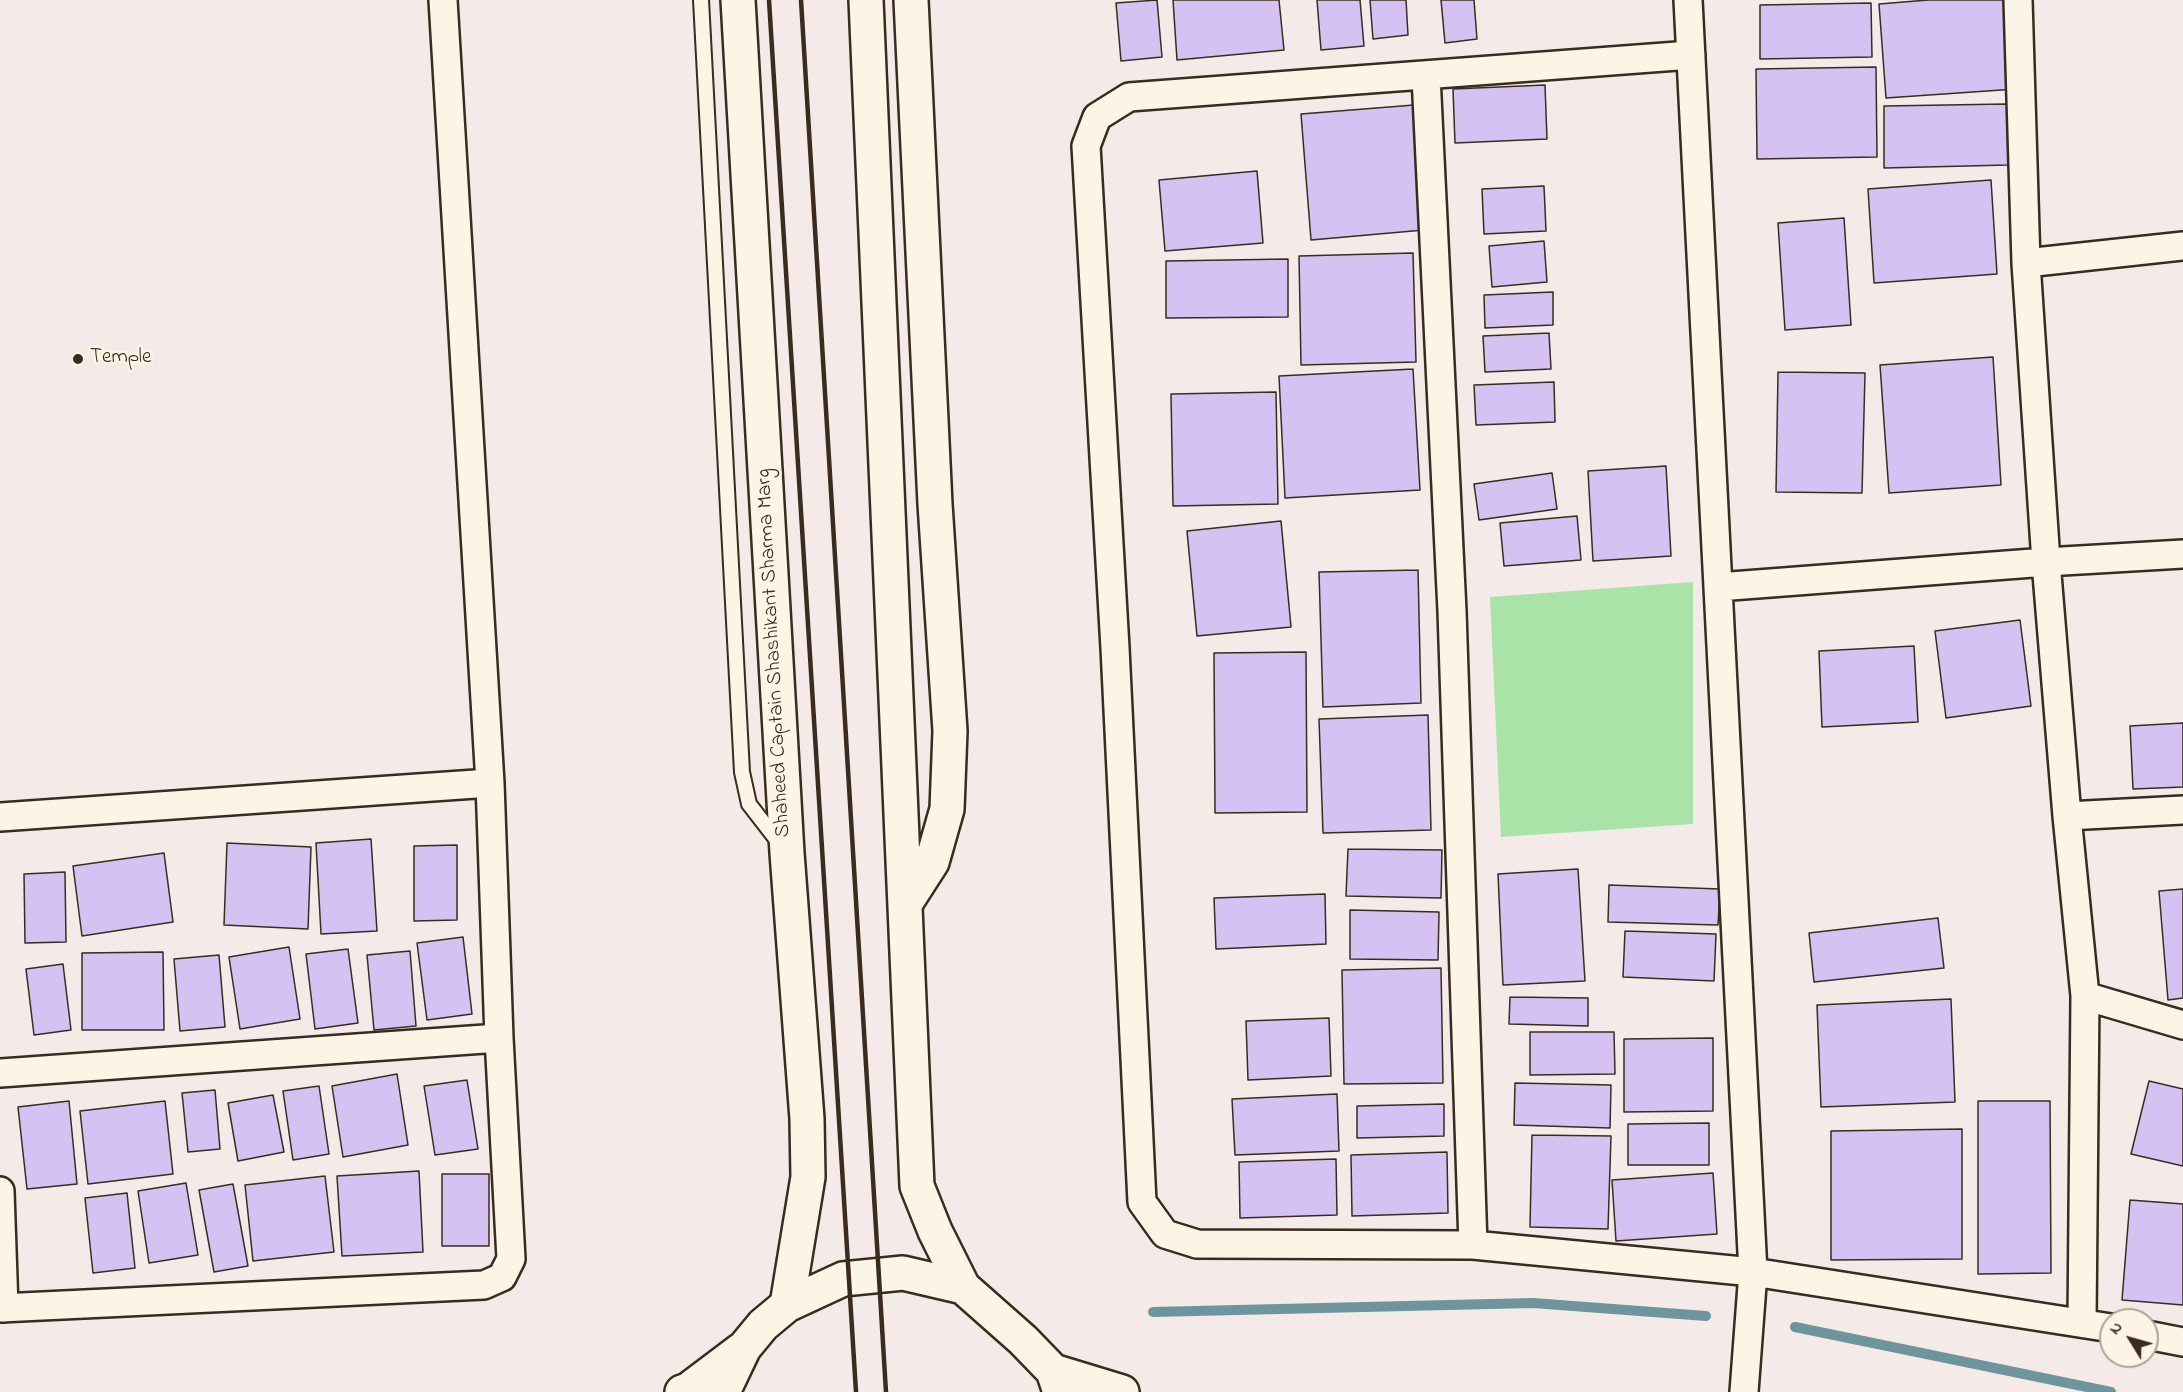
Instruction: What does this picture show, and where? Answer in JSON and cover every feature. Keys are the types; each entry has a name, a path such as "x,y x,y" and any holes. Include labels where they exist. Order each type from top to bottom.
{"main road":[{"name":"Shaheed Captain Shashikant Sharma Marg","path":"738,0 787,852 807,1119 808,1177 787,1305"},
{"path":"866,0 917,1186 935,1231 963,1287 1023,1340 1057,1381 1122,1392"},
{"path":"905,904 932,862 947,809 950,731 935,504 911,0"},
{"path":"682,1392 688,1390 744,1348 764,1325 787,1305 843,1279 903,1273 963,1287"},
{"path":"723,1392 744,1348"}],"street":[{"path":"0,1191 2,1308 484,1285 502,1277 511,1259 499,1038 490,783 443,0"},
{"path":"1688,0 1753,1272 1744,1392"},
{"path":"2018,0 2026,263 2046,562 2067,816 2085,996 2082,1322"},
{"path":"1691,55 1129,97 1098,117 1086,146 1115,636 1142,1202 1164,1234 1197,1244 1473,1245 1753,1272 2099,1326"},
{"path":"1426,76 1452,599 1473,1245"},
{"path":"2026,263 2183,246"},
{"path":"1718,587 2183,554"},
{"path":"0,817 490,783"},
{"path":"2067,816 2183,810"},
{"path":"2085,996 2183,1025"},
{"path":"0,1073 499,1038"},
{"path":"2159,1337 2183,1342"}],"lane":[{"path":"702,0 742,772 749,804 787,852"}],"green space":[{"path":"1693,582 1693,824 1501,837 1490,597"}],"building":[{"path":"1157,0 1162,57 1121,61 1116,3"},
{"path":"1173,0 1279,0 1284,50 1177,60"},
{"path":"1317,0 1360,0 1364,46 1321,50"},
{"path":"1370,0 1406,0 1408,35 1373,39"},
{"path":"1441,0 1474,0 1477,39 1445,43"},
{"path":"1928,0 2009,0 2016,89 1886,98 1879,4"},
{"path":"1871,3 1872,57 1760,59 1760,5"},
{"path":"1876,67 1877,157 1757,159 1756,69"},
{"path":"1545,85 1547,139 1455,143 1453,89"},
{"path":"2007,104 2008,165 1884,168 1884,106"},
{"path":"1414,105 1424,230 1311,240 1301,114"},
{"path":"1257,171 1263,243 1165,251 1159,180"},
{"path":"1991,180 1997,274 1874,283 1868,189"},
{"path":"1544,186 1546,231 1484,234 1482,189"},
{"path":"1844,218 1851,325 1785,330 1778,223"},
{"path":"1544,241 1547,282 1492,287 1489,246"},
{"path":"1413,253 1416,362 1301,365 1299,256"},
{"path":"1288,259 1288,317 1166,318 1166,261"},
{"path":"1553,292 1553,325 1485,328 1484,295"},
{"path":"1549,333 1551,369 1485,372 1483,336"},
{"path":"1993,357 2001,485 1889,493 1880,365"},
{"path":"1413,369 1420,490 1285,498 1279,376"},
{"path":"1778,372 1865,373 1862,493 1776,492"},
{"path":"1554,382 1555,422 1476,425 1474,385"},
{"path":"1276,392 1278,504 1173,506 1171,394"},
{"path":"1666,466 1671,556 1593,561 1588,471"},
{"path":"1552,473 1557,509 1479,520 1474,484"},
{"path":"1577,516 1581,560 1504,566 1500,523"},
{"path":"1281,521 1291,627 1197,636 1187,531"},
{"path":"1418,570 1421,703 1323,707 1319,572"},
{"path":"2020,620 2031,706 1946,718 1935,631"},
{"path":"1914,646 1918,722 1822,727 1819,651"},
{"path":"1306,652 1307,812 1215,813 1214,653"},
{"path":"1428,715 1431,830 1323,833 1319,719"},
{"path":"2183,723 2183,787 2133,789 2130,726"},
{"path":"371,839 377,931 321,934 316,843"},
{"path":"227,843 311,847 308,929 224,925"},
{"path":"457,845 457,920 414,921 414,846"},
{"path":"1348,849 1442,850 1441,898 1346,896"},
{"path":"164,853 173,922 82,936 73,866"},
{"path":"1578,869 1585,981 1503,985 1498,874"},
{"path":"65,872 66,942 25,943 24,874"},
{"path":"1609,885 1720,889 1718,925 1608,922"},
{"path":"2183,889 2183,998 2168,1000 2159,891"},
{"path":"1325,894 1326,944 1216,949 1214,898"},
{"path":"1350,910 1439,912 1438,960 1350,959"},
{"path":"1938,918 1944,968 1814,982 1809,933"},
{"path":"1625,931 1716,934 1714,981 1623,977"},
{"path":"463,937 472,1014 427,1020 417,943"},
{"path":"289,947 300,1019 240,1029 229,957"},
{"path":"348,949 358,1023 315,1029 306,954"},
{"path":"410,951 416,1026 374,1030 367,955"},
{"path":"163,952 164,1030 82,1030 82,953"},
{"path":"219,955 225,1027 180,1031 174,959"},
{"path":"63,964 71,1030 34,1035 26,969"},
{"path":"1441,968 1443,1083 1344,1084 1342,970"},
{"path":"1510,997 1588,998 1588,1026 1509,1024"},
{"path":"1951,999 1955,1102 1821,1107 1817,1005"},
{"path":"1329,1018 1331,1076 1248,1080 1246,1021"},
{"path":"1530,1032 1614,1032 1615,1074 1530,1075"},
{"path":"1713,1038 1713,1111 1624,1112 1624,1039"},
{"path":"397,1074 408,1145 343,1157 332,1086"},
{"path":"467,1080 478,1149 435,1155 424,1086"},
{"path":"2149,1081 2183,1089 2183,1166 2131,1154"},
{"path":"1515,1083 1611,1085 1610,1128 1514,1125"},
{"path":"319,1086 329,1154 293,1160 283,1091"},
{"path":"215,1090 220,1149 188,1152 182,1093"},
{"path":"1337,1094 1339,1151 1235,1155 1232,1099"},
{"path":"273,1095 284,1152 238,1161 228,1103"},
{"path":"69,1101 77,1184 27,1189 18,1107"},
{"path":"165,1101 173,1174 88,1184 80,1111"},
{"path":"1978,1101 2050,1101 2051,1273 1978,1274"},
{"path":"1444,1104 1444,1136 1357,1138 1357,1106"},
{"path":"1709,1123 1709,1165 1628,1165 1628,1124"},
{"path":"1962,1129 1962,1259 1831,1260 1831,1131"},
{"path":"1532,1135 1611,1136 1608,1229 1530,1227"},
{"path":"1447,1152 1448,1213 1352,1216 1351,1155"},
{"path":"1336,1159 1337,1215 1240,1218 1239,1162"},
{"path":"419,1171 423,1252 342,1256 337,1176"},
{"path":"1713,1173 1717,1234 1616,1241 1612,1180"},
{"path":"442,1174 489,1174 489,1246 442,1246"},
{"path":"325,1176 334,1252 253,1261 245,1185"},
{"path":"186,1183 198,1255 149,1263 138,1191"},
{"path":"233,1184 248,1266 214,1272 199,1190"},
{"path":"127,1193 135,1268 93,1273 85,1198"},
{"path":"2130,1200 2183,1204 2183,1305 2122,1300"}],"waterway":[{"path":"1153,1312 1533,1303 1706,1316"},
{"path":"1795,1327 2111,1392"}],"railway":[{"path":"769,0 856,1392"},
{"path":"801,0 886,1392"}],"place":[{"name":"Temple","path":"78,359"}]}
